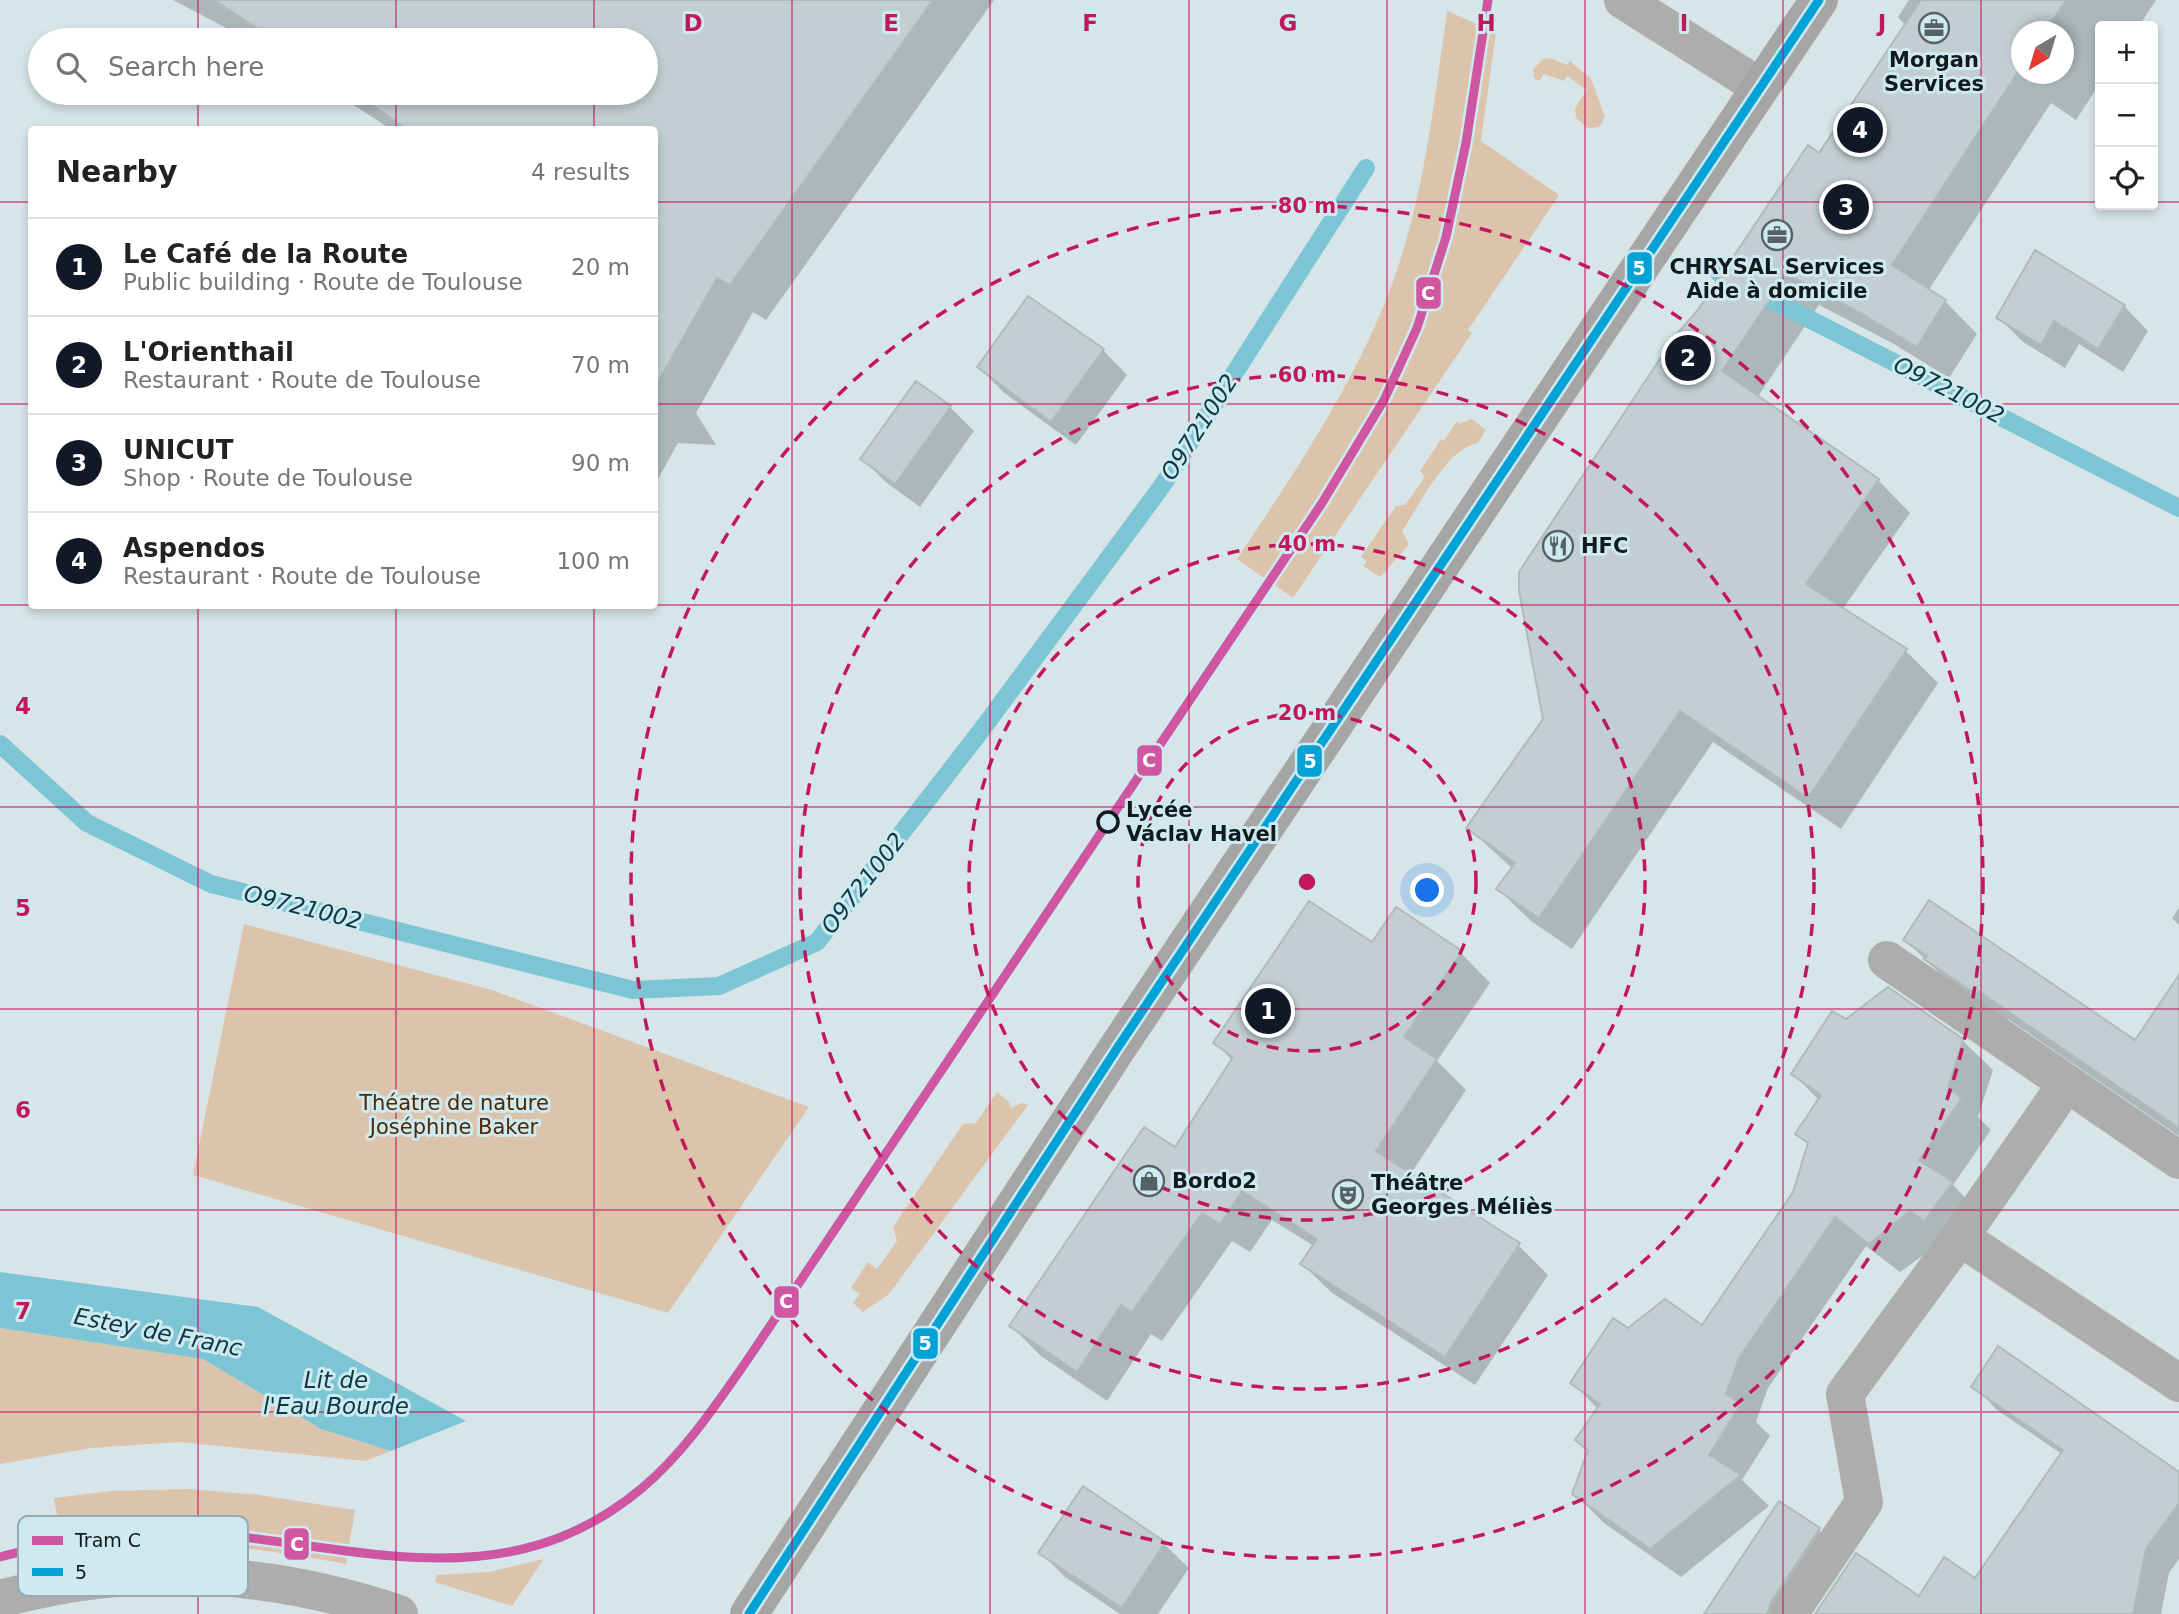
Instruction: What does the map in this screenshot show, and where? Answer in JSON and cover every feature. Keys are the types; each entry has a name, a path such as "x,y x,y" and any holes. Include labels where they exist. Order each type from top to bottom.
{"main road":[{"path":"750,1614 1118,1047 1819,0"}],"street":[{"path":"1623,0 1760,87"},
{"path":"1887,960 2179,1160"},
{"path":"1789,1614 1864,1502 1844,1394 1960,1237 2067,1083"},
{"path":"1960,1237 2179,1383"},
{"path":"248,1580 289,1586 400,1614"},
{"path":"0,1599 18,1594"}],"green space":[{"path":"1447,11 1496,32 1481,141 1559,195 1468,330 1472,333 1293,598 1237,559 1322,427 1359,359 1391,287 1420,185"},
{"path":"1550,58 1567,65 1570,61 1591,79 1605,117 1599,127 1588,128 1576,118 1575,108 1587,90 1567,76 1564,81 1544,74 1539,81 1534,78 1533,69 1543,59"},
{"path":"1472,419 1486,430 1478,443 1455,455 1434,480 1402,531 1409,544 1380,577 1363,566 1367,561 1361,557 1396,506 1405,505 1425,477 1420,471 1441,439 1444,441 1457,421 1459,424"},
{"name":"Théatre de nature Joséphine Baker","path":"244,924 492,990 809,1107 668,1313 193,1175"},
{"path":"997,1092 1009,1102 1011,1108 1022,1103 1028,1105 889,1294 863,1312 853,1303 860,1294 851,1288 868,1262 877,1269 897,1241 893,1227 963,1124 976,1123"},
{"path":"0,1328 203,1359 321,1429 391,1451 365,1461 180,1442 91,1448 0,1464"},
{"path":"189,1489 259,1495 355,1510 346,1564 248,1548 248,1516 57,1516 54,1498 112,1491"},
{"path":"544,1559 512,1606 435,1582 437,1575 489,1572"}],"water":[{"name":"Lit de l'Eau Bourde","path":"0,1272 258,1307 466,1421 391,1451 321,1429 203,1359 0,1328"}],"building":[{"path":"214,0 933,0 730,285 717,278 658,382 658,126 403,126 372,105 658,105 658,28 257,28"},
{"path":"1921,0 2066,0 2052,21 2011,21 2011,82 1892,265 1946,300 1917,347 1859,312 1787,274 1722,371 1879,479 1806,584 1907,649 1808,798 1680,711 1539,918 1496,889 1515,863 1466,828 1543,719 1519,591 1519,572 1675,336 1697,311 1808,145 1819,153"},
{"path":"2035,250 2125,305 2098,349 2054,321 2041,345 1996,318"},
{"path":"1028,296 1104,349 1051,422 977,367"},
{"path":"916,381 951,406 895,484 860,459"},
{"path":"1929,900 2135,1040 2179,975 2179,1128 1978,991 1977,995 1924,959 1927,956 1903,940"},
{"path":"1309,901 1372,942 1396,907 1462,951 1404,1037 1437,1059 1376,1151 1520,1243 1445,1357 1300,1264 1317,1239 1242,1191 1220,1224 1202,1213 1132,1312 1121,1305 1077,1372 1009,1326 1144,1127 1175,1147 1233,1057 1213,1043"},
{"path":"1888,987 1963,1039 1948,1088 1962,1098 1919,1160 1953,1182 1924,1221 1910,1211 1869,1244 1835,1217 1739,1358 1726,1394 1741,1404 1709,1455 1741,1475 1650,1549 1572,1494 1588,1450 1575,1440 1600,1404 1570,1383 1613,1318 1628,1328 1665,1299 1702,1325 1793,1192 1808,1143 1795,1134 1821,1095 1791,1074 1832,1011 1846,1019"},
{"path":"1998,1346 2179,1472 2179,1503 2146,1549 2133,1614 1815,1614 1856,1553 1919,1596 1944,1557 1975,1578 2063,1450 1971,1387"},
{"path":"1083,1486 1165,1542 1122,1608 1038,1553"},
{"path":"1779,1501 1820,1528 1771,1602 1767,1614 1704,1614"}],"waterway":[{"name":"O9721002","path":"0,744 87,823 211,884 633,990 719,986 817,942 980,732 1162,486 1366,168"},
{"name":"O9721002","path":"1719,273 2179,508"}],"tram line":[{"name":"C","path":"248,1538 381,1555 435,1558 488,1555 540,1544 591,1523 641,1489 699,1428 1322,503 1384,400 1417,328 1446,237 1466,143 1488,0"},
{"name":"C","path":"0,1557 18,1553"}],"transit line":[{"name":"5","path":"749,1614 1118,1047 1819,0"}],"place":[{"name":"Morgan Services","path":"1934,28"},
{"name":"Aspendos","path":"1860,130"},
{"name":"UNICUT","path":"1846,207"},
{"name":"CHRYSAL Services Aide à domicile","path":"1777,235"},
{"name":"L'Orienthail","path":"1688,358"},
{"name":"HFC","path":"1558,546"},
{"name":"Lycée Václav Havel","path":"1108,822"},
{"name":"Le Café de la Route","path":"1268,1011"},
{"name":"Bordo2","path":"1149,1181"},
{"name":"Théâtre Georges Méliès","path":"1348,1195"}],"water label":[{"name":"Estey de Franc","path":"158,1332"}]}
